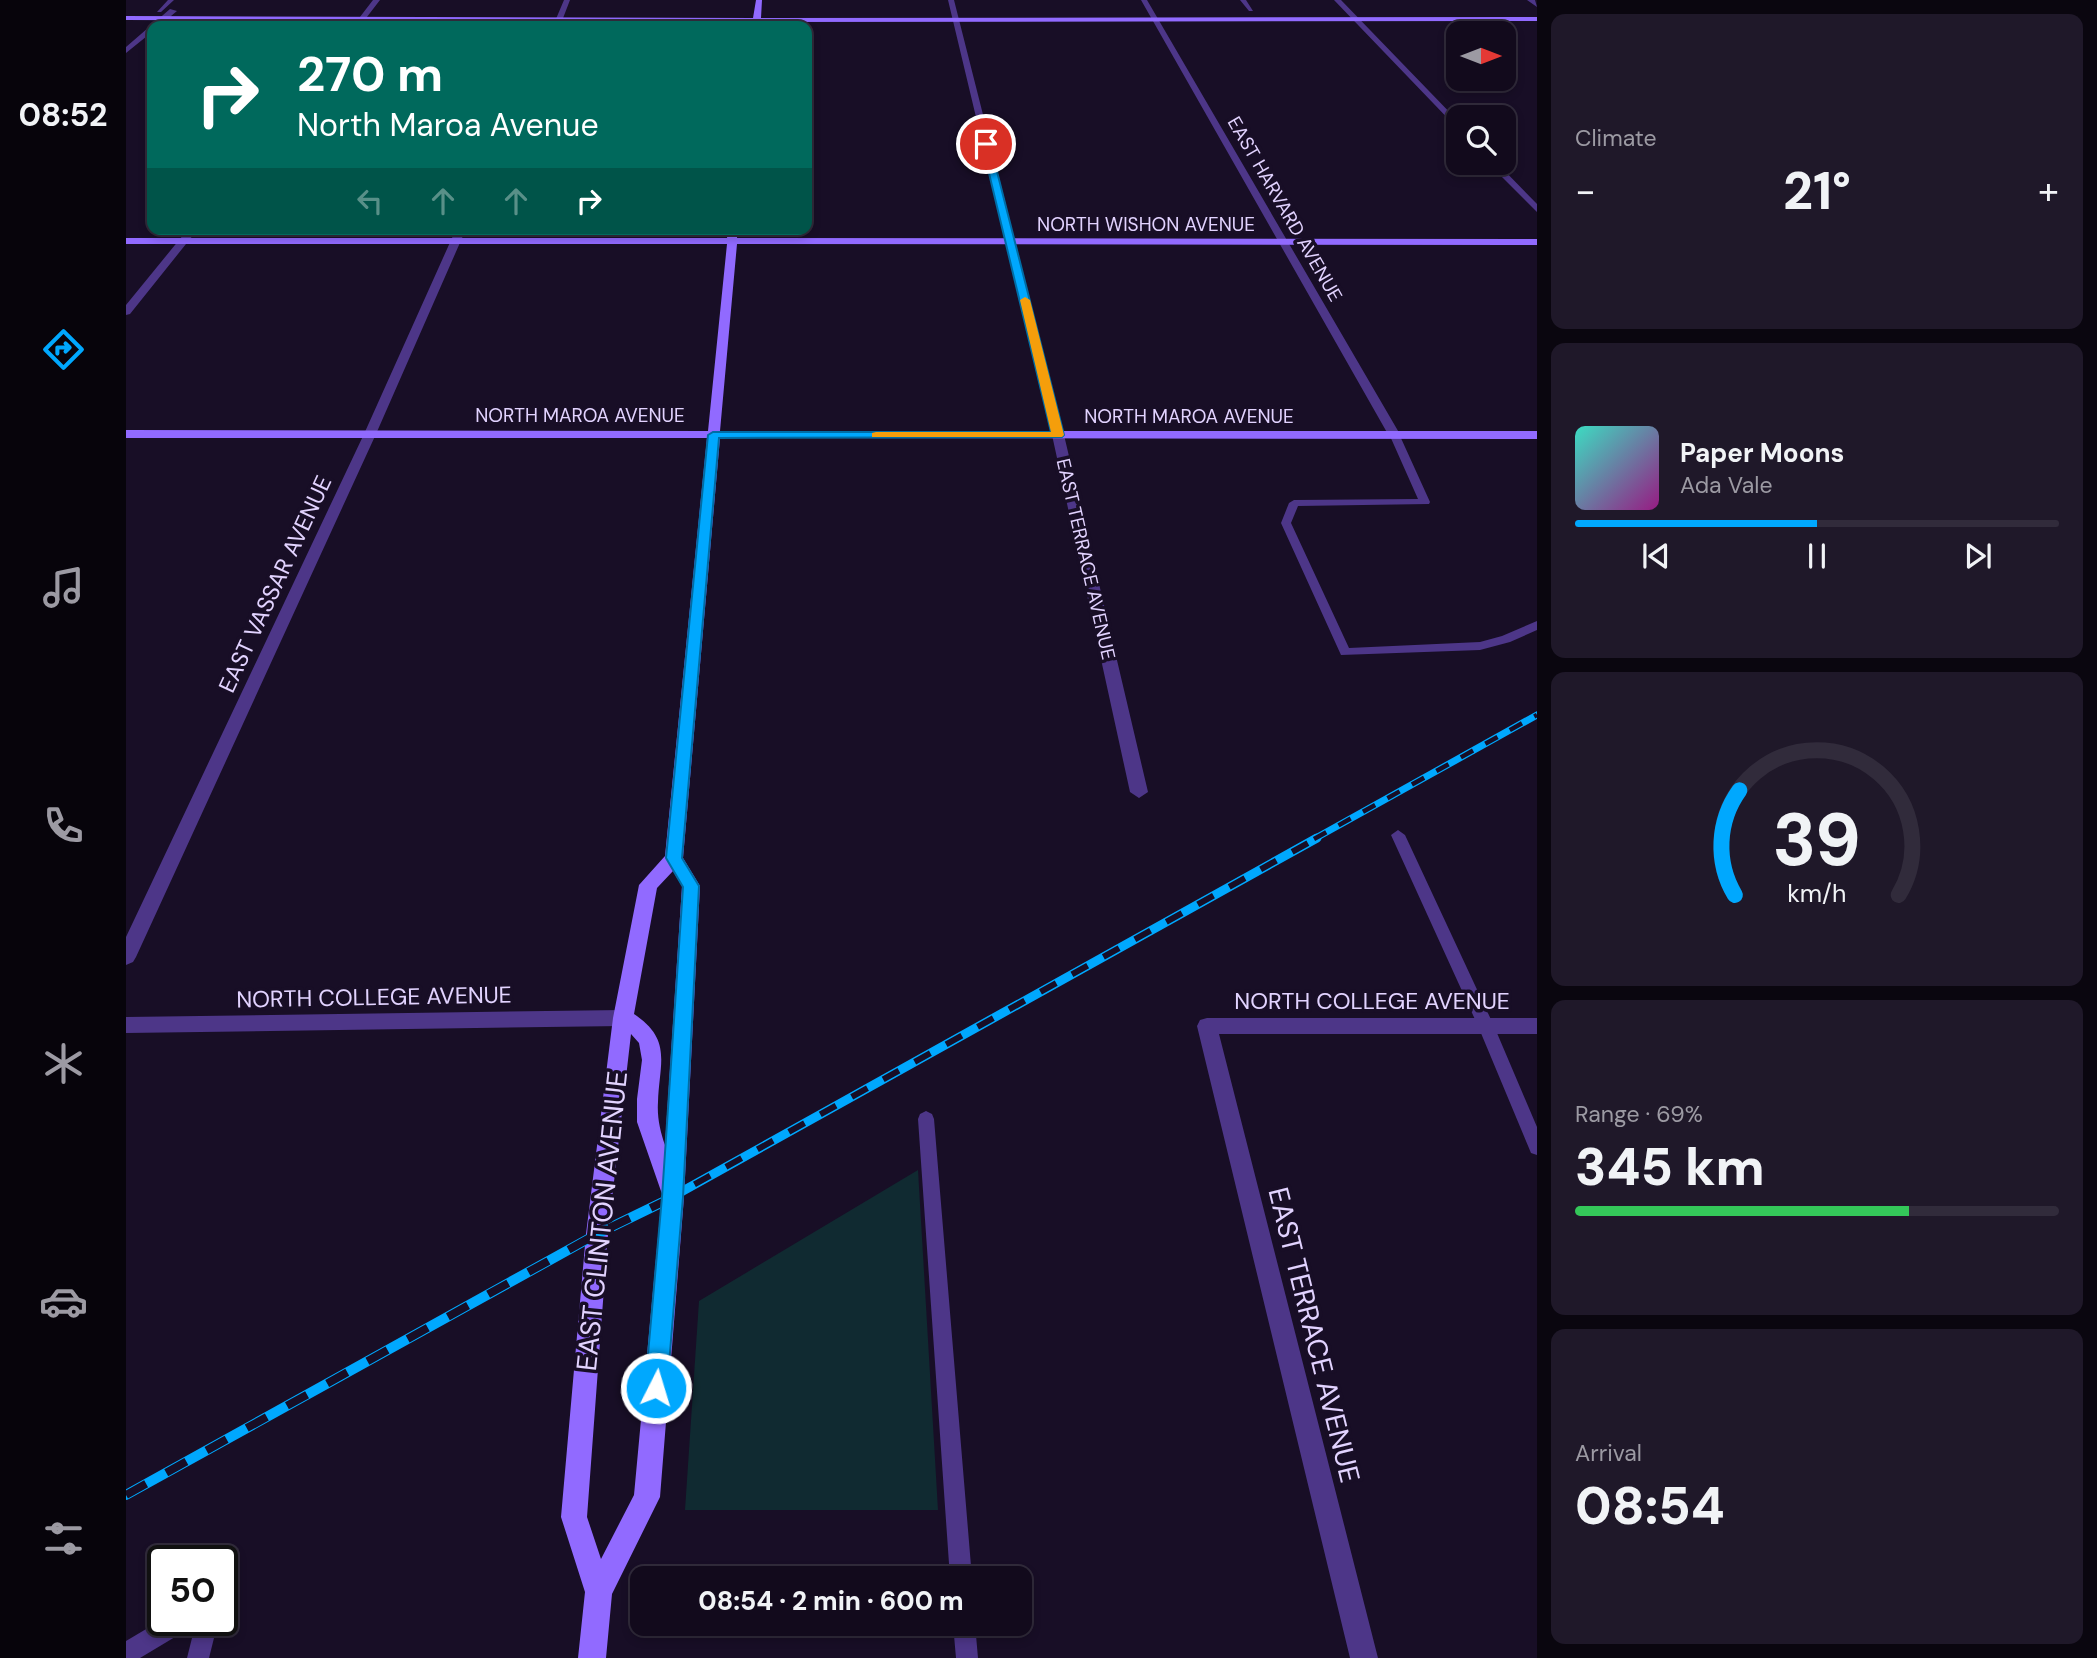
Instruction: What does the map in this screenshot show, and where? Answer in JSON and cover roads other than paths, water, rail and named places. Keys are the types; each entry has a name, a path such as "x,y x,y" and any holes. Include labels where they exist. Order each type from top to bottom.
{"main road":[{"path":"757,21 759,0"},
{"path":"1414,10 1537,8"},
{"path":"173,10 730,11"},
{"path":"939,10 1355,19 1537,19"},
{"path":"788,21 957,10"},
{"path":"1137,10 1153,15 1163,10"},
{"path":"1238,10 1265,10"},
{"path":"1333,10 1360,10"},
{"path":"126,11 315,21"},
{"path":"744,11 772,11"},
{"path":"126,18 162,14"},
{"name":"NORTH WISHON AVENUE","path":"126,241 458,236 732,236 1011,242 1537,242"},
{"path":"674,858 732,236"},
{"name":"NORTH MAROA AVENUE","path":"126,434 1537,435"},
{"name":"EAST CLINTON AVENUE","path":"592,1658 599,1592 647,1497 673,1197 691,886 674,858 648,885 623,1018 597,1234 574,1517 599,1592"},
{"path":"623,1018 641,1027 649,1040 653,1058 646,1115 673,1197"}],"street":[{"path":"361,21 377,0"},
{"path":"558,21 567,0"},
{"name":"EAST HARVARD AVENUE","path":"1144,0 1395,436"},
{"path":"1337,0 1446,114"},
{"path":"1530,0 1537,8"},
{"path":"157,21 162,14 173,10"},
{"name":"EAST TERRACE AVENUE","path":"957,10 1139,792"},
{"path":"126,51 147,32"},
{"path":"1504,175 1537,209"},
{"path":"126,312 188,235"},
{"name":"EAST VASSAR AVENUE","path":"126,957 370,434 458,236"},
{"name":"NORTH COLLEGE AVENUE","path":"126,1025 623,1018"},
{"name":"EAST TERRACE AVENUE","path":"1207,1026 1364,1658"},
{"name":"NORTH COLLEGE AVENUE","path":"1207,1026 1537,1026"}],"lane":[{"path":"162,14 171,0"},
{"path":"1243,0 1251,10"},
{"path":"1395,436 1425,502 1294,503 1286,523 1345,652 1480,646 1506,639 1537,625"},
{"path":"1398,835 1486,1026 1537,1147"},
{"path":"926,1119 960,1566"},
{"path":"126,1654 156,1636"},
{"path":"198,1658 204,1636"},
{"path":"965,1636 967,1658"}],"railway":[{"path":"1314,839 1537,715"},
{"path":"664,1202 1317,838"},
{"path":"126,1495 597,1234 664,1202"}]}
